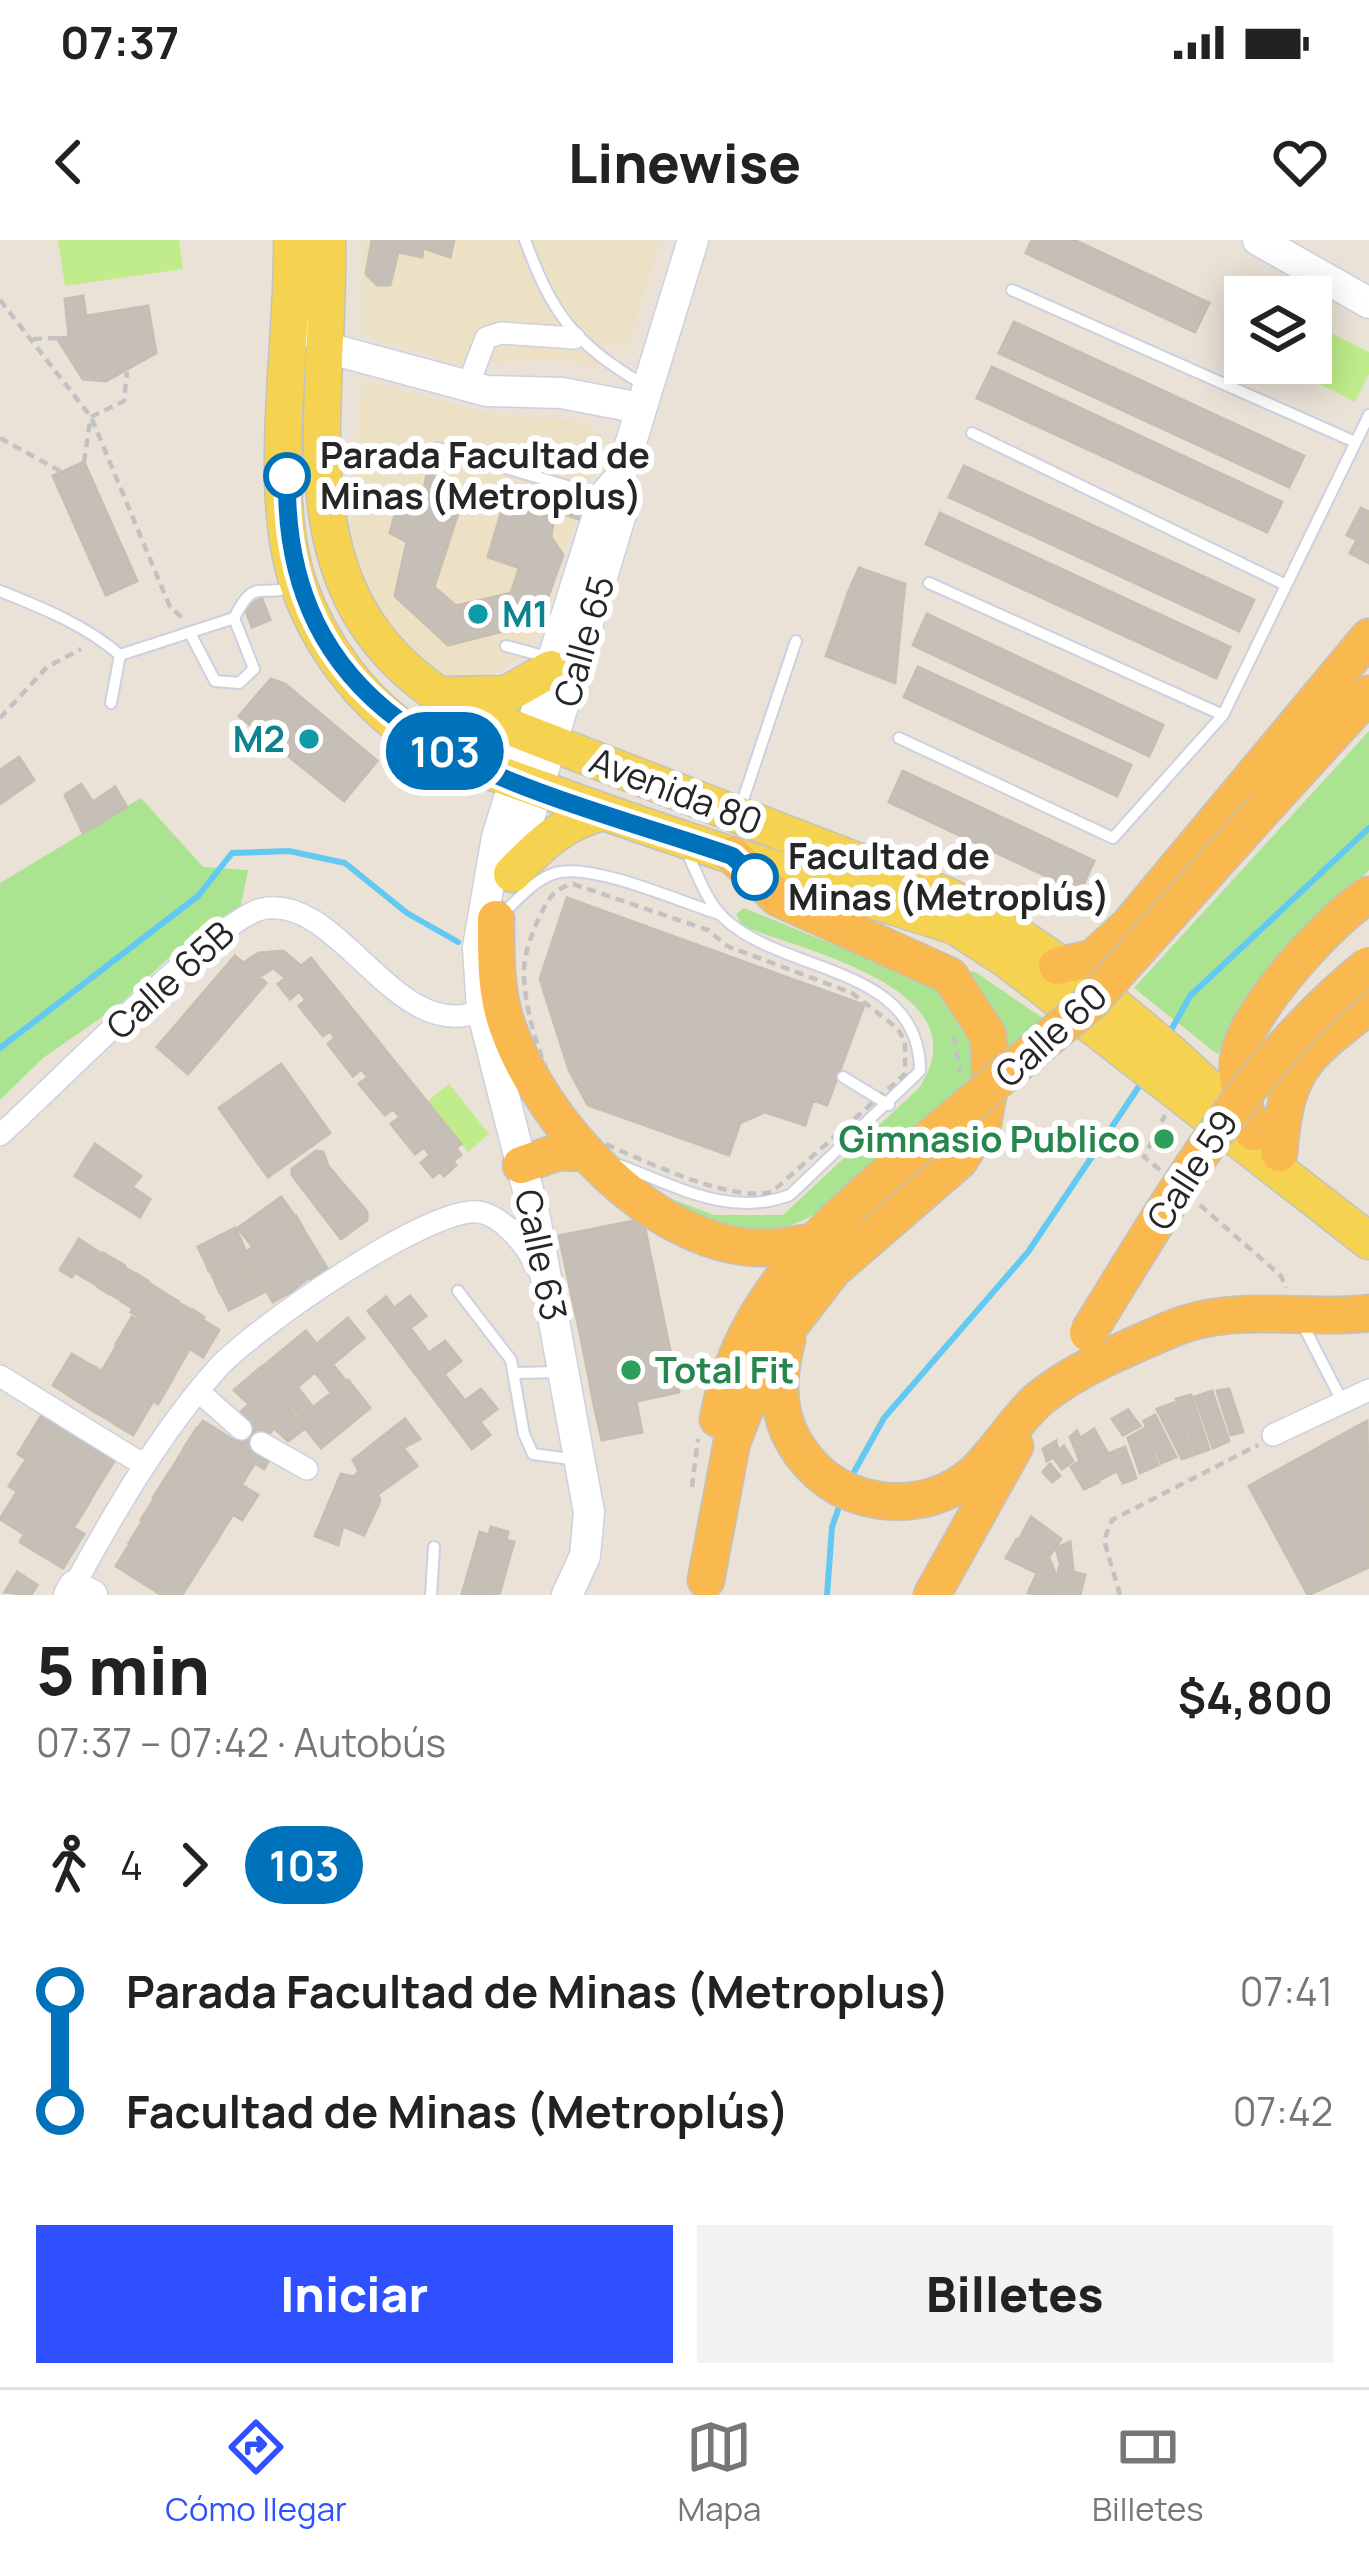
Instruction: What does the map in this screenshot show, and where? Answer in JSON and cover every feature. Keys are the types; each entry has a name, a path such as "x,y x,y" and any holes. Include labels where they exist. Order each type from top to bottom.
{"highway":[{"path":"1057,967 1093,958 1129,925 1369,638"},
{"name":"Calle 60","path":"707,1588 708,1474 724,1392 754,1316 811,1242 1090,1002 1369,694"},
{"path":"707,1588 741,1412 765,1358 833,1270 970,1149 987,1112 991,1050 982,1022 950,976 778,898 732,856"},
{"path":"1266,1143 1238,1065 1252,1025 1290,972 1369,895"},
{"path":"487,933 508,1030 554,1118 586,1154 636,1196 701,1235 758,1248 811,1242"},
{"name":"Calle 59","path":"1040,1398 1088,1334 1210,1138 1268,1058 1369,965"},
{"path":"1266,1143 1296,1070 1369,1006"},
{"path":"521,1165 558,1152 586,1154"},
{"path":"793,1319 778,1381 778,1406 788,1431 801,1454 838,1489 892,1502 920,1499 970,1477 1040,1398 1108,1358 1198,1319 1369,1313"},
{"path":"939,1584 1040,1398"}],"main road":[{"name":"Avenida 80","path":"326,240 326,516 340,580 360,620 383,650 434,693 976,910 1057,967 1185,1099 1369,1241"},
{"name":"Calle 65","path":"487,933 512,874 528,786 693,240"},
{"path":"1258,240 1369,304"},
{"name":"Avenida 80","path":"293,258 286,501 298,585 325,640 356,684 395,722 430,744 528,786 955,926 1113,1025"},
{"path":"293,258 313,332 327,346 467,388 509,394 644,398"},
{"name":"Calle 65","path":"543,739 553,664 616,493"},
{"path":"434,693 507,694 553,664"},
{"name":"Calle 65","path":"487,933 490,865 528,786"},
{"path":"512,874 576,818 603,812"},
{"name":"Calle 63","path":"487,933 482,1010 554,1306 589,1523 582,1566 568,1595"},
{"name":"Avenida 80","path":"1185,1099 1266,1143 1369,1220"}],"street":[{"path":"467,388 486,338 502,333 574,338"},
{"name":"Calle 65B","path":"0,1136 215,936 262,909 309,916 374,974 437,1013 463,1017 482,1010"},
{"path":"78,1592 147,1462 198,1391 257,1330 386,1248 461,1214 489,1216 527,1246 554,1306"},
{"path":"0,1376 147,1462"},
{"path":"1273,1436 1369,1390"},
{"path":"198,1391 241,1429"},
{"path":"261,1443 307,1469"}],"lane":[{"path":"525,240 548,300 574,338 644,398"},
{"path":"1012,290 1355,442"},
{"path":"899,737 1113,838 1223,715 1369,415"},
{"path":"973,433 1286,585"},
{"path":"438,448 616,493"},
{"path":"929,583 1223,715"},
{"path":"119,655 234,618 246,592 256,588 281,592 298,585"},
{"path":"0,590 108,642 119,655"},
{"path":"194,633 215,682 239,683 254,669 234,618"},
{"path":"738,815 796,641"},
{"path":"506,646 553,664"},
{"path":"110,703 119,655"},
{"path":"681,838 719,914"},
{"path":"487,933 540,880 559,872 597,876 719,914 748,937 862,983 898,1009 917,1039 920,1071 790,1196 756,1206 729,1205 586,1154"},
{"path":"843,1077 885,1102"},
{"path":"458,1292 504,1348 516,1373 524,1434 533,1454 580,1460"},
{"path":"1298,1315 1342,1402"},
{"path":"516,1373 565,1372"},
{"path":"430,1595 434,1547"}],"path":[{"path":"0,300 91,417 170,607 194,633"},
{"path":"33,340 57,338"},
{"path":"91,417 124,401 127,372"},
{"path":"84,462 91,417"},
{"path":"0,438 62,472"},
{"path":"0,718 67,652 108,642"},
{"path":"548,899 525,958 523,980 553,1085 575,1125 590,1137 731,1193 758,1196 772,1192 885,1102 898,1084 907,1060 905,1041 879,1010 852,994 727,946 708,930 573,884"},
{"path":"1162,1172 1144,1157 1185,1099"},
{"path":"1196,1202 1281,1276"},
{"path":"1120,1595 1104,1540 1112,1520 1273,1436"}],"shaded area":[{"path":"362,240 660,240 627,350 605,339 596,372 565,358 462,366 362,334"},
{"path":"362,380 481,412 584,422 604,438 532,642 518,660 482,677 452,677 424,663 387,630 349,551"}],"green space":[{"path":"58,240 179,240 183,269 65,286"},
{"path":"1332,334 1369,352 1369,374 1355,402 1319,384 1332,384"},
{"path":"1369,731 1369,870 1251,988 1229,1043 1217,1054 1134,988"},
{"path":"141,798 203,867 248,870 239,914 180,947 118,1006 43,1058 0,1100 0,883"},
{"path":"744,908 930,984 957,1004 984,1076 867,1179 799,1222 766,1232 723,1228 651,1191 714,1215 783,1215 919,1088 933,1054 928,1025 909,1001 845,963 742,926 736,914"},
{"path":"974,971 1047,1021 1000,1062 962,974"},
{"path":"449,1084 489,1134 468,1152 428,1101"}],"building":[{"path":"372,240 454,240 450,257 423,248 422,257 398,252 390,285 377,285 366,274"},
{"path":"1032,240 1074,240 1209,303 1195,332 1026,253"},
{"path":"83,296 86,316 148,306 156,353 106,381 83,379 57,338 69,337 65,299"},
{"path":"1014,322 1304,456 1289,487 999,353"},
{"path":"992,367 1282,502 1267,532 977,398"},
{"path":"84,462 137,581 106,595 53,476"},
{"path":"964,466 1254,600 1239,631 949,497"},
{"name":"M1","path":"427,474 466,489 434,587 399,577 407,542 390,533 401,492 422,499"},
{"path":"569,494 589,501 582,520 561,513"},
{"name":"M1","path":"505,500 554,516 551,537 563,555 554,580 488,557"},
{"path":"1361,508 1369,512 1369,563 1350,553 1357,540 1347,535"},
{"path":"940,513 1230,647 1216,678 926,544"},
{"path":"859,568 905,584 902,612 848,593"},
{"name":"M1","path":"519,569 554,580 539,622 448,645 395,596 399,577 434,587 456,606 511,593"},
{"path":"848,593 902,612 898,652 835,631"},
{"path":"262,599 270,620 252,627 244,606"},
{"path":"927,614 1163,725 1149,756 913,645"},
{"path":"835,631 898,652 895,683 826,656"},
{"path":"918,667 1131,765 1117,796 904,697"},
{"name":"M2","path":"271,679 285,684 377,761 344,801 239,716"},
{"path":"19,757 34,780 0,804 0,770"},
{"path":"903,771 1094,861 1080,892 889,802"},
{"path":"81,784 93,802 115,787 127,807 83,833 65,795"},
{"path":"567,898 864,1005 827,1105 813,1100 805,1125 765,1112 740,1123 729,1155 588,1105 569,1070 540,979"},
{"path":"283,951 301,966 311,958 461,1144 456,1148 461,1155 453,1161 456,1165 444,1176 440,1171 433,1177 421,1163 430,1155 424,1147 415,1154 391,1124 400,1117 393,1109 385,1115 359,1084 368,1077 361,1069 353,1076 328,1044 335,1038 330,1031 323,1036 299,1006 306,1000 299,991 290,999 278,984 286,978 273,968 259,977 266,983 188,1074 157,1047 235,956 243,963 259,953"},
{"path":"281,1064 330,1133 268,1177 219,1108"},
{"path":"95,1144 141,1176 132,1187 150,1199 140,1217 75,1176"},
{"path":"316,1151 323,1152 328,1166 367,1212 367,1220 341,1239 292,1175 292,1169"},
{"path":"281,1197 294,1215 252,1246 238,1228"},
{"path":"296,1216 303,1228 253,1269 246,1252"},
{"path":"643,1219 666,1331 583,1348 559,1236"},
{"path":"235,1228 241,1240 204,1259 198,1247"},
{"path":"303,1229 327,1268 310,1279 284,1246"},
{"path":"79,1239 91,1247 72,1277 60,1270"},
{"path":"241,1241 246,1252 209,1271 204,1259"},
{"path":"284,1247 308,1278 293,1290 268,1259"},
{"path":"92,1248 102,1254 86,1279 76,1273"},
{"path":"103,1253 113,1259 98,1286 87,1279"},
{"path":"245,1253 250,1263 215,1281 210,1271"},
{"path":"114,1259 125,1266 109,1294 98,1287"},
{"path":"268,1259 292,1291 273,1302 254,1270"},
{"path":"250,1264 256,1275 220,1293 215,1282"},
{"path":"125,1268 136,1274 121,1300 110,1294"},
{"path":"137,1274 148,1281 132,1308 121,1301"},
{"path":"256,1276 264,1292 229,1310 221,1293"},
{"path":"149,1283 158,1289 140,1318 131,1312"},
{"path":"158,1289 179,1302 161,1332 140,1319"},
{"path":"410,1296 426,1316 410,1328 429,1353 445,1341 461,1361 444,1374 465,1401 481,1389 497,1409 480,1422 490,1435 472,1449 368,1311 386,1297 394,1308"},
{"path":"179,1303 193,1311 175,1340 161,1332"},
{"path":"193,1310 204,1317 187,1347 175,1340"},
{"path":"132,1317 189,1350 173,1377 116,1344"},
{"path":"348,1318 364,1338 333,1364 317,1344"},
{"path":"203,1320 219,1330 203,1357 187,1347"},
{"path":"306,1331 345,1380 331,1392 315,1372 297,1387 313,1407 300,1417 261,1368"},
{"name":"Total Fit","path":"666,1331 679,1392 595,1410 583,1348"},
{"path":"117,1345 173,1378 158,1404 102,1371"},
{"path":"72,1354 92,1366 73,1398 53,1385"},
{"path":"93,1366 113,1378 93,1411 73,1398"},
{"path":"260,1368 304,1429 288,1441 234,1390"},
{"path":"113,1378 133,1390 113,1422 93,1411"},
{"path":"348,1380 370,1408 321,1448 298,1419"},
{"path":"1229,1389 1243,1432 1231,1435 1217,1391"},
{"path":"133,1390 153,1401 133,1435 113,1423"},
{"path":"1212,1391 1229,1441 1213,1448 1195,1397"},
{"path":"1191,1395 1209,1449 1196,1454 1176,1399"},
{"path":"636,1401 642,1432 602,1440 595,1410"},
{"path":"1174,1403 1193,1455 1182,1459 1157,1409"},
{"path":"248,1405 273,1429 254,1453 234,1439 246,1421 238,1415"},
{"path":"1128,1410 1140,1426 1123,1435 1112,1419"},
{"path":"42,1415 60,1426 36,1465 18,1454"},
{"path":"1155,1415 1176,1457 1161,1463 1144,1421"},
{"path":"405,1419 420,1439 403,1448 417,1466 378,1494 380,1501 364,1535 343,1526 338,1545 315,1536 341,1474 354,1477 359,1471 353,1460"},
{"path":"203,1421 268,1462 264,1469 198,1428"},
{"path":"1367,1421 1369,1567 1308,1595 1249,1486"},
{"path":"60,1427 69,1433 45,1472 36,1466"},
{"path":"197,1428 254,1464 242,1484 184,1448"},
{"path":"1094,1429 1108,1454 1125,1447 1136,1478 1123,1483 1117,1471 1101,1479 1082,1437"},
{"path":"1144,1429 1158,1465 1140,1473 1128,1438"},
{"path":"1077,1431 1099,1482 1084,1489 1071,1467 1080,1461 1070,1437"},
{"path":"70,1432 87,1443 62,1483 46,1472"},
{"path":"88,1441 116,1458 90,1500 63,1483"},
{"path":"1056,1441 1058,1451 1064,1446 1073,1461 1062,1469 1053,1457 1047,1461 1043,1449"},
{"path":"184,1449 258,1495 242,1520 169,1473"},
{"path":"26,1460 90,1501 74,1527 9,1486"},
{"path":"1050,1464 1060,1476 1052,1482 1043,1472"},
{"path":"168,1474 233,1514 218,1538 153,1498"},
{"path":"17,1492 41,1507 24,1534 0,1519"},
{"path":"154,1499 218,1539 204,1560 141,1520"},
{"path":"41,1507 59,1519 38,1553 20,1542"},
{"path":"1031,1517 1061,1539 1050,1555 1020,1538"},
{"path":"59,1519 84,1534 63,1568 38,1553"},
{"path":"142,1522 176,1544 163,1565 129,1543"},
{"path":"491,1527 508,1532 506,1540 514,1542 499,1595 462,1594 480,1532 489,1535"},
{"path":"1017,1539 1049,1558 1056,1575 1051,1595 1028,1593 1037,1573 1006,1558"},
{"path":"1070,1542 1073,1570 1061,1567 1056,1548"},
{"path":"130,1544 163,1565 149,1587 116,1566"},
{"path":"177,1544 204,1560 182,1595 161,1595 150,1587"},
{"path":"1059,1568 1085,1575 1080,1595 1054,1595"},
{"path":"17,1572 37,1585 31,1595 5,1592"}],"waterway":[{"path":"1169,1034 1190,996 1369,828"},
{"path":"0,1048 198,896 232,853 289,851 345,863 407,913 458,942"},
{"path":"849,1481 884,1418 1028,1252 1142,1082"},
{"path":"827,1595 832,1527 840,1504"}],"bus line":[{"name":"103","path":"287,476 287,526 298,585 325,640 356,684 395,722 430,744 515,781 732,856 755,877"}],"place":[{"name":"Parada Facultad de Minas (Metroplus)","path":"287,476"},
{"name":"M1","path":"478,614"},
{"name":"M2","path":"309,739"},
{"name":"Facultad de Minas (Metroplús)","path":"755,877"},
{"name":"Gimnasio Publico","path":"1164,1139"},
{"name":"Total Fit","path":"631,1370"}]}
